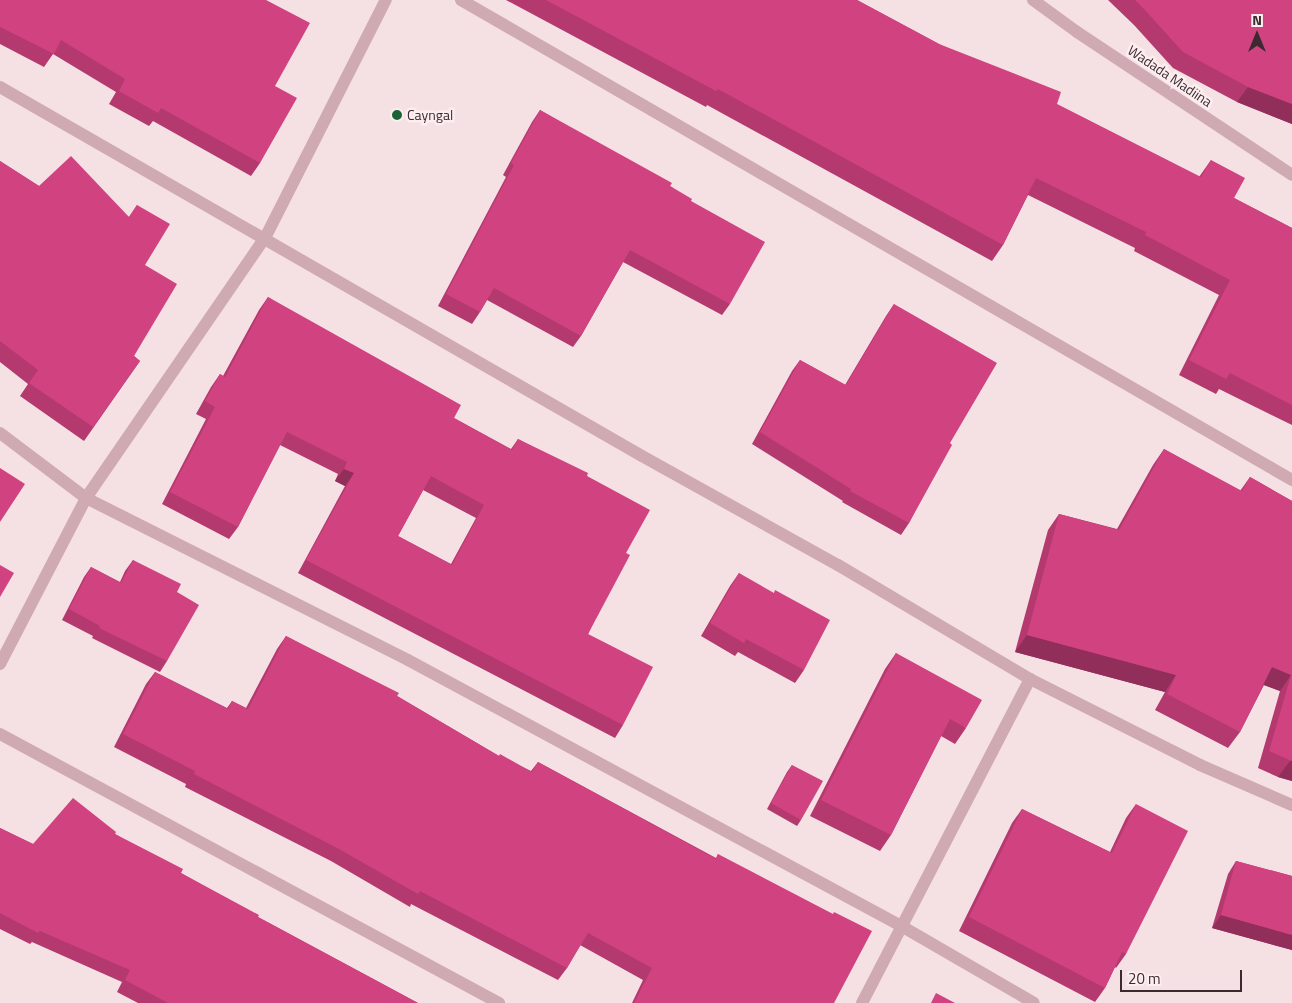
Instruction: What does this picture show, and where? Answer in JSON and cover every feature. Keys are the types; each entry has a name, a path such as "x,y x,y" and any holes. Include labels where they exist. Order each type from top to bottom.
{"street":[{"path":"0,664 86,498 266,238 386,0"},
{"path":"462,0 1292,480"},
{"name":"Wadada Madiina","path":"1033,0 1077,32 1292,175"},
{"path":"0,87 266,238 642,456 838,565 1030,679 1200,765 1292,805"},
{"path":"0,434 86,498 408,660 903,927 1034,1003"},
{"path":"862,1003 1030,679"},
{"path":"0,734 499,1003"}],"building":[{"path":"0,0 266,0 310,23 275,86 297,98 260,163 161,108 158,113 119,91 125,79 61,40 54,54 0,27"},
{"path":"546,0 857,0 939,44 1061,92 1057,104 1201,177 1211,160 1245,178 1234,198 1292,228 1292,405 1230,373 1226,379 1189,360 1230,280 1145,235 1146,232 1036,178 1003,245 718,89 716,91"},
{"path":"1135,0 1292,0 1292,104 1248,87 1183,52"},
{"path":"540,110 672,183 670,186 692,199 691,201 765,242 730,304 630,250 581,336 494,288 480,312 446,294 514,165 511,163"},
{"path":"71,156 129,217 137,205 170,224 145,265 177,284 134,356 140,361 93,427 29,383 38,370 0,341 0,161 39,186"},
{"path":"268,297 461,405 454,418 512,450 518,439 588,473 587,476 650,510 626,553 630,555 588,634 653,667 623,725 306,560 354,473 344,469 347,462 287,432 238,527 170,492 215,407 205,401 220,374 225,377","holes":["431,476 484,505 452,565 398,536"]},
{"path":"894,304 997,363 950,443 952,445 909,523 850,491 851,489 760,432 800,360 846,385"},
{"path":"1164,449 1242,491 1250,477 1292,501 1292,761 1269,751 1291,675 1272,667 1240,732 1167,694 1176,675 1027,635 1059,514 1119,530"},
{"path":"0,468 25,484 0,522"},
{"path":"133,560 181,584 177,592 199,605 167,661 99,628 100,626 69,609 91,567 121,583"},
{"path":"0,565 14,573 0,597"},
{"path":"739,573 774,593 775,590 830,620 804,670 746,639 744,643 710,623"},
{"path":"286,636 399,693 397,696 499,756 500,754 532,772 538,762 716,859 718,854 833,914 834,912 872,931 834,1003 634,1003 652,968 588,933 567,968 420,891 418,894 339,849 194,774 195,771 123,734 155,672 228,709 232,701 248,709"},
{"path":"896,653 982,700 966,728 950,719 891,835 821,800"},
{"path":"792,765 823,781 801,820 771,803"},
{"path":"73,798 116,832 115,834 183,869 181,873 259,915 258,917 418,1003 168,1003 125,980 130,970 40,931 38,933 0,913 0,828 33,844"},
{"path":"1136,804 1188,831 1126,954 1122,952 1105,988 969,917 1022,809 1112,853"},
{"path":"1236,861 1292,876 1292,935 1221,915"},
{"path":"936,993 955,1003 931,1003"}],"place":[{"name":"Cayngal","path":"397,115"}]}
